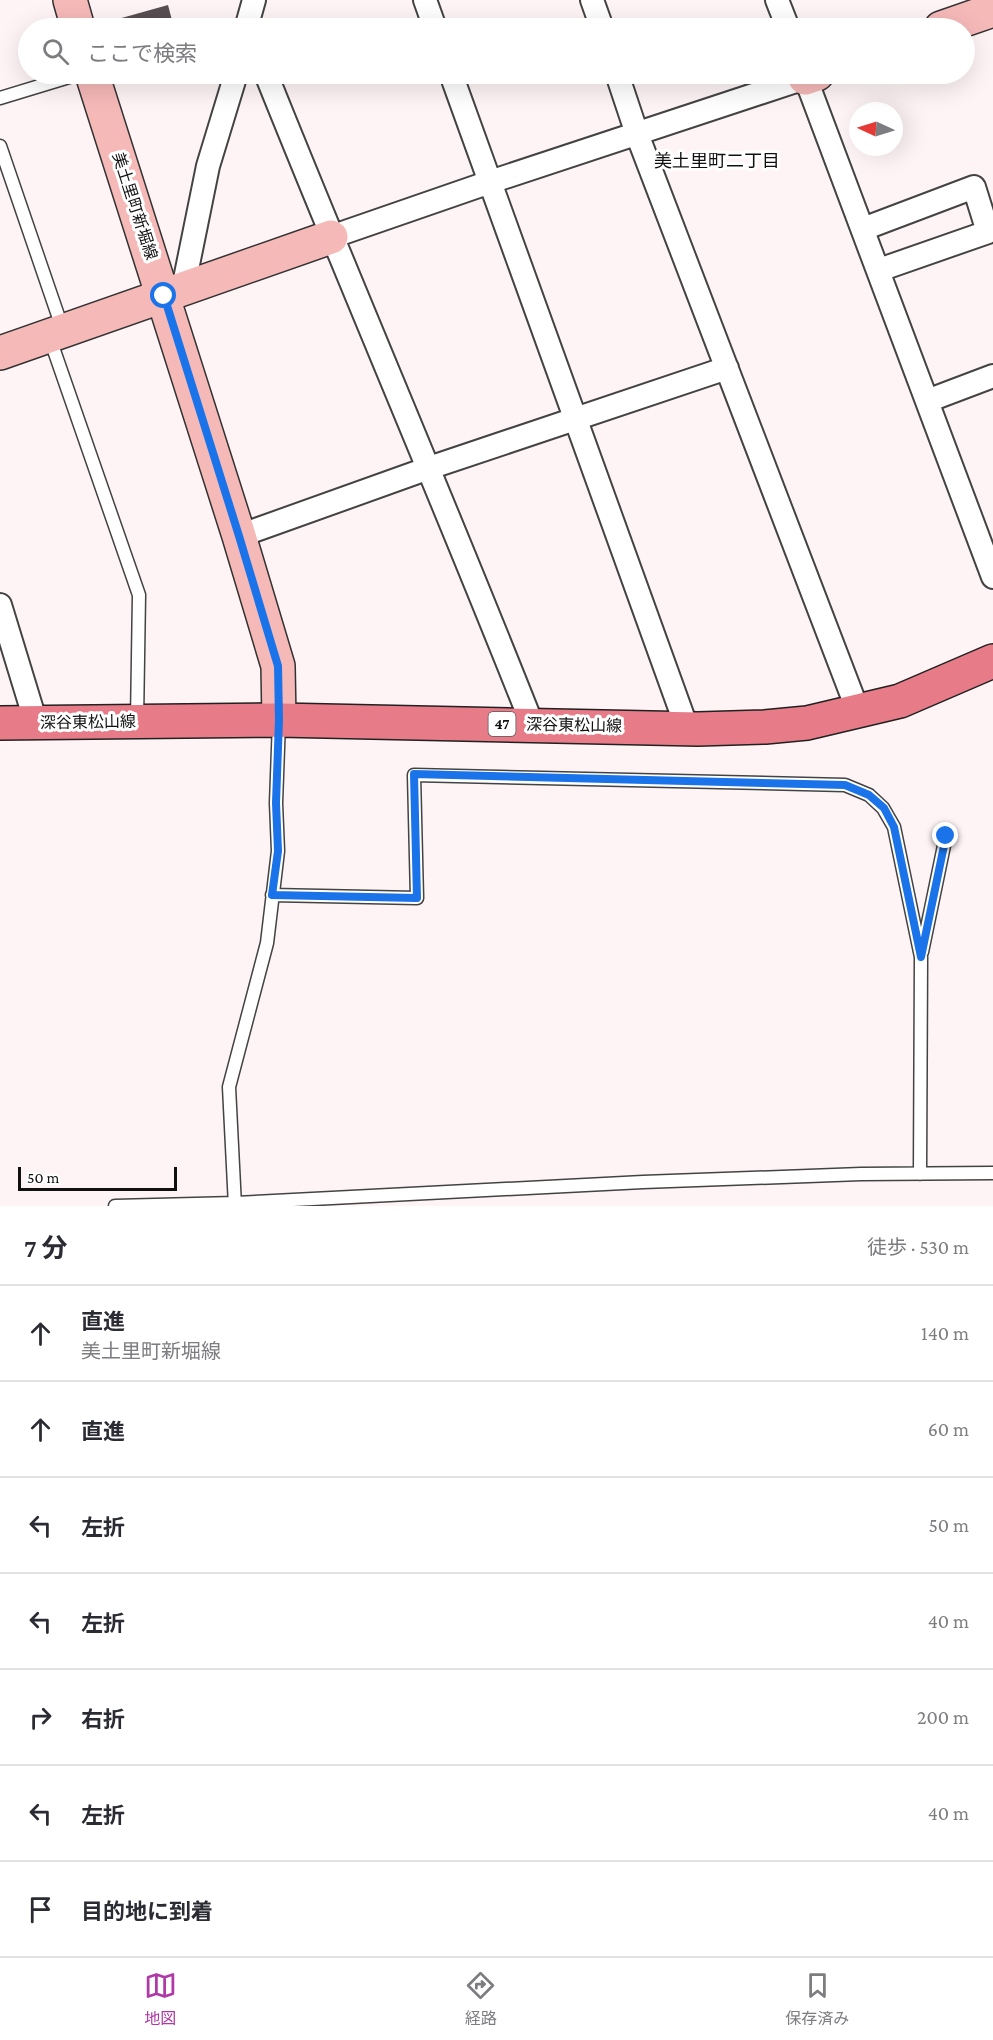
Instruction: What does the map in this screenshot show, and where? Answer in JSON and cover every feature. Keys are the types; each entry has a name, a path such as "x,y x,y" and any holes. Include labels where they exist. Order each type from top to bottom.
{"main road":[{"path":"70,0 75,18"},
{"path":"970,18 993,10"},
{"name":"美土里町新堀線","path":"96,84 173,293 239,536 278,666 279,720"},
{"path":"0,353 331,237"},
{"name":"深谷東松山線","path":"0,723 279,720 396,724 765,728 807,723 900,701 993,661"}],"street":[{"path":"249,18 254,0"},
{"path":"425,0 431,18"},
{"path":"592,0 598,18"},
{"path":"777,0 784,18"},
{"path":"173,293 233,84"},
{"path":"270,84 532,724"},
{"path":"455,84 687,728"},
{"path":"620,84 637,134 858,711"},
{"path":"331,237 783,84"},
{"path":"812,84 863,229 993,577"},
{"path":"863,229 974,188 988,232 879,270"},
{"path":"239,536 429,468 727,368"},
{"path":"927,401 993,376"},
{"path":"0,605 36,723"}],"lane":[{"path":"240,0 245,18"},
{"path":"0,98 46,84"},
{"path":"0,146 56,334 139,595 137,721"},
{"path":"235,1205 229,1086 267,942 278,851 276,803 279,720"},
{"path":"272,895 417,898 414,774 845,785 869,795 884,808 894,827 921,957"},
{"path":"920,1174 921,957 946,836"},
{"path":"115,1206 235,1205 643,1182 993,1173"}],"building":[{"path":"168,5 171,18 122,18"}],"district":[{"name":"美土里町二丁目","path":"717,161"}],"route":[{"path":"164,296 278,666 276,803 278,851 272,895 417,898 414,774 845,785 869,795 884,808 894,827 921,957 946,836"}]}
